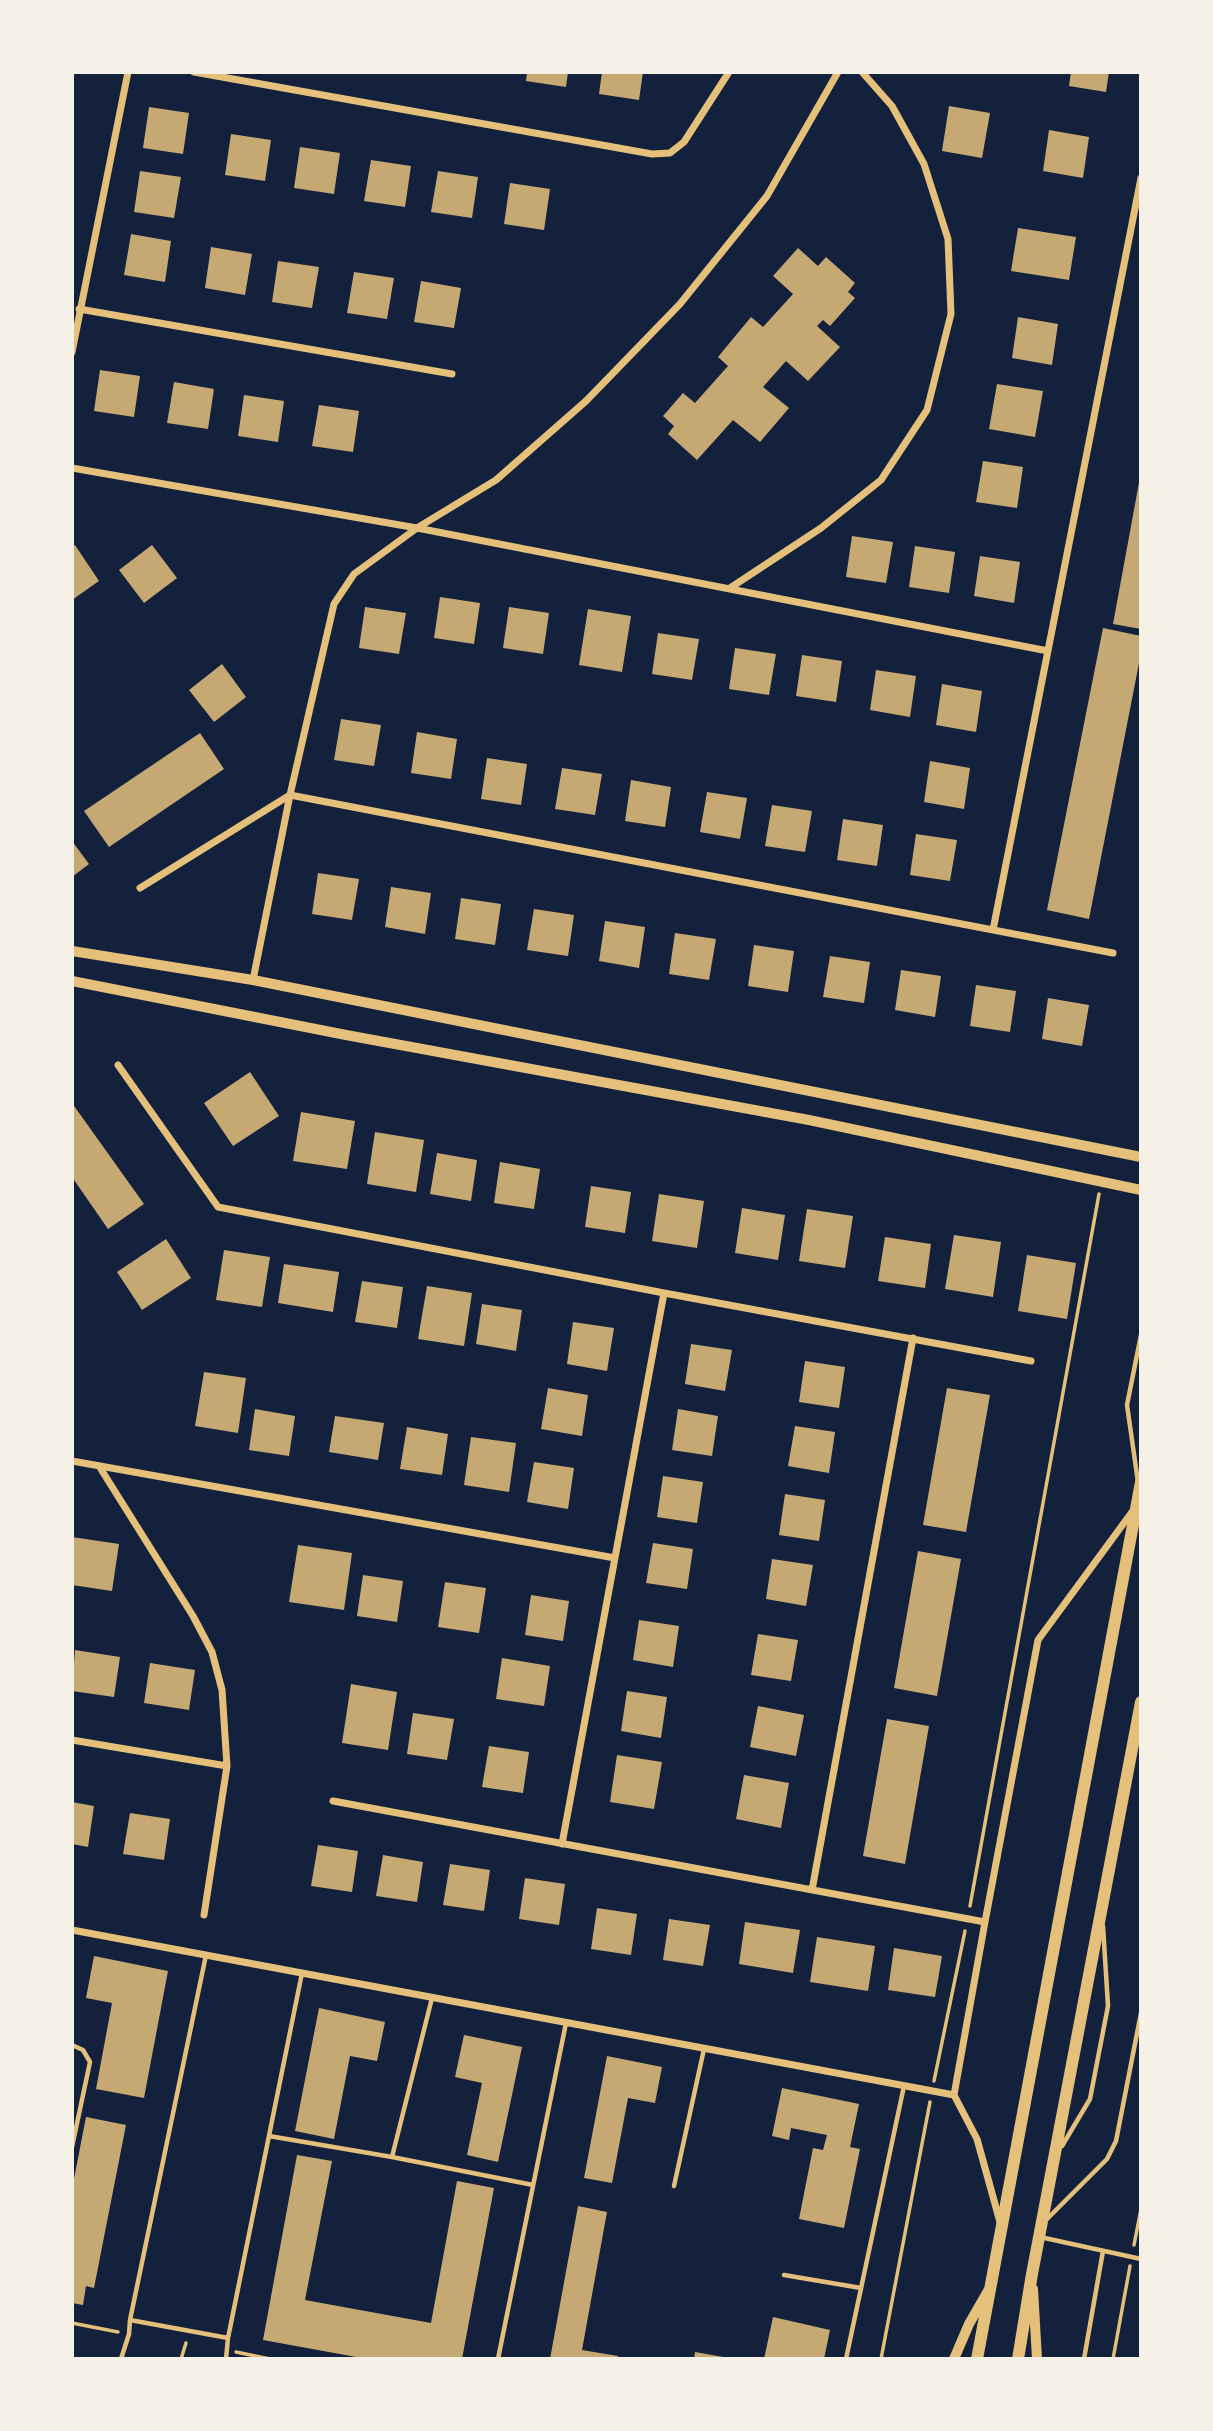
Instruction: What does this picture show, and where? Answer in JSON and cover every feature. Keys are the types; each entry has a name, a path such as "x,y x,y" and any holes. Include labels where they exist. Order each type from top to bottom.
{"main road":[{"path":"977,2359 1140,1486"},
{"path":"1018,2359 1141,1702"}],"street":[{"path":"72,352 128,72"},
{"path":"194,72 652,154 670,153 684,142 729,72"},
{"path":"253,980 290,795 334,604 354,574 417,528 496,480 586,401 680,304 767,196 838,72"},
{"path":"729,589 821,528 881,480 927,410 951,314 948,239 924,164 892,106 862,72"},
{"path":"993,930 1141,178"},
{"path":"79,309 452,374"},
{"path":"72,468 417,528 1048,651"},
{"path":"140,888 290,795 1113,953"},
{"path":"72,951 253,980 1141,1157"},
{"path":"72,981 346,1035 810,1120 1141,1190"},
{"path":"118,1065 218,1207 1031,1361"},
{"path":"562,1844 664,1293"},
{"path":"811,1890 912,1338"},
{"path":"72,1461 615,1558"},
{"path":"99,1466 193,1616 212,1652 222,1690 227,1766 204,1915"},
{"path":"1002,2227 977,2139 954,2095 985,1922 1038,1640 1137,1506"},
{"path":"72,1740 227,1766"},
{"path":"333,1801 985,1922"},
{"path":"72,1930 954,2095"},
{"path":"1032,2274 1037,2359"},
{"path":"954,2359 969,2324 991,2285"}],"lane":[{"path":"1140,1486 1127,1405 1141,1335"},
{"path":"1056,2155 1090,2099 1108,2006 1102,1909"},
{"path":"121,2359 129,2334 206,1955"},
{"path":"226,2359 302,1973"},
{"path":"392,2157 432,1998"},
{"path":"1043,2224 1107,2159 1116,2141 1141,2013"},
{"path":"498,2359 566,2023"},
{"path":"72,2045 83,2050 90,2062 72,2147"},
{"path":"674,2186 704,2049"},
{"path":"846,2359 904,2086"},
{"path":"269,2136 533,2185"},
{"path":"1040,2237 1141,2259"},
{"path":"1084,2359 1102,2251"},
{"path":"784,2275 861,2288"},
{"path":"130,2320 228,2338"}],"path":[{"path":"881,2359 967,1919 1101,1181"},
{"path":"1113,2359 1141,2209"},
{"path":"181,2359 186,2343"},
{"path":"228,2350 270,2359"}],"building":[{"path":"527,72 568,72 566,87 526,81"},
{"path":"602,72 643,72 639,100 599,94"},
{"path":"1071,72 1109,72 1106,92 1069,86"},
{"path":"949,106 990,113 982,158 942,151"},
{"path":"149,107 189,113 183,154 143,148"},
{"path":"1049,130 1089,137 1083,178 1043,171"},
{"path":"231,134 271,140 265,181 225,175"},
{"path":"300,147 340,153 334,194 294,188"},
{"path":"371,160 411,166 405,207 364,201"},
{"path":"140,171 181,177 174,218 134,212"},
{"path":"438,171 478,177 472,218 431,212"},
{"path":"510,183 550,189 544,230 504,224"},
{"path":"1018,228 1076,237 1069,280 1011,271"},
{"path":"131,234 171,241 165,282 124,275"},
{"path":"211,247 252,254 245,295 205,288"},
{"path":"798,248 818,266 826,257 855,283 848,292 855,298 830,326 823,320 817,326 840,347 808,381 786,361 763,387 789,408 760,442 733,420 697,460 668,434 674,426 663,416 683,393 695,403 728,366 718,357 751,317 763,327 793,294 773,276"},
{"path":"278,261 319,267 312,308 272,302"},
{"path":"354,272 394,278 387,319 347,313"},
{"path":"421,281 461,288 454,328 414,322"},
{"path":"1018,317 1058,324 1052,365 1012,358"},
{"path":"100,370 140,376 134,417 94,411"},
{"path":"174,382 214,389 208,429 167,423"},
{"path":"997,384 1043,391 1035,437 989,429"},
{"path":"244,395 284,401 278,442 238,436"},
{"path":"319,405 359,411 353,452 312,446"},
{"path":"983,461 1023,467 1017,508 976,502"},
{"path":"1141,477 1141,629 1113,624"},
{"path":"852,536 893,542 886,583 846,577"},
{"path":"75,545 99,581 72,600 72,547"},
{"path":"152,545 177,578 144,603 119,570"},
{"path":"915,546 955,552 949,593 909,587"},
{"path":"980,556 1020,562 1014,603 974,596"},
{"path":"440,597 480,603 474,644 434,638"},
{"path":"365,607 406,613 399,654 359,648"},
{"path":"509,607 549,613 543,654 503,648"},
{"path":"588,609 631,616 622,672 579,665"},
{"path":"1103,628 1141,636 1141,653 1089,919 1047,910"},
{"path":"658,633 699,639 692,680 652,674"},
{"path":"735,648 776,654 769,695 729,689"},
{"path":"802,655 842,661 836,702 796,696"},
{"path":"222,664 246,697 214,722 189,690"},
{"path":"876,670 916,676 910,717 870,710"},
{"path":"942,684 982,691 976,732 936,725"},
{"path":"341,719 381,725 374,766 334,760"},
{"path":"417,732 457,739 451,779 411,773"},
{"path":"200,733 224,769 109,847 84,811"},
{"path":"487,758 527,764 521,805 481,799"},
{"path":"930,761 970,768 964,809 924,802"},
{"path":"562,768 602,774 595,815 555,809"},
{"path":"631,780 671,787 665,827 625,821"},
{"path":"707,792 747,798 740,839 700,832"},
{"path":"772,805 812,811 805,852 765,846"},
{"path":"843,819 883,825 877,866 837,860"},
{"path":"916,834 957,840 950,881 910,875"},
{"path":"72,841 89,864 72,877"},
{"path":"318,873 359,879 352,920 312,914"},
{"path":"391,887 431,893 425,934 385,927"},
{"path":"461,898 501,904 495,945 455,939"},
{"path":"534,909 574,915 568,956 527,950"},
{"path":"605,921 645,927 639,968 599,961"},
{"path":"675,933 716,939 709,980 669,974"},
{"path":"754,945 794,951 788,992 748,986"},
{"path":"830,956 870,962 864,1003 823,997"},
{"path":"901,970 941,976 935,1017 895,1010"},
{"path":"976,985 1016,991 1010,1032 970,1026"},
{"path":"1048,998 1089,1005 1082,1046 1042,1039"},
{"path":"250,1072 279,1116 233,1146 204,1103"},
{"path":"72,1103 144,1204 108,1229 72,1177"},
{"path":"301,1112 355,1121 347,1169 293,1161"},
{"path":"375,1132 424,1140 416,1192 367,1184"},
{"path":"437,1153 477,1160 471,1201 430,1194"},
{"path":"500,1162 540,1169 534,1209 494,1203"},
{"path":"591,1186 631,1192 625,1233 585,1227"},
{"path":"659,1194 704,1201 697,1248 652,1241"},
{"path":"742,1208 785,1215 778,1260 735,1253"},
{"path":"807,1209 853,1216 845,1268 799,1261"},
{"path":"954,1235 1001,1242 993,1297 945,1289"},
{"path":"885,1237 931,1244 925,1288 878,1281"},
{"path":"166,1239 191,1278 142,1310 117,1272"},
{"path":"224,1250 270,1257 262,1307 216,1300"},
{"path":"1027,1255 1076,1263 1067,1319 1018,1311"},
{"path":"284,1264 339,1272 333,1312 278,1303"},
{"path":"362,1281 403,1287 397,1328 355,1322"},
{"path":"427,1286 472,1293 464,1346 418,1339"},
{"path":"482,1304 522,1310 516,1351 476,1344"},
{"path":"573,1322 614,1328 607,1371 567,1364"},
{"path":"691,1344 732,1350 725,1391 685,1384"},
{"path":"805,1361 845,1367 839,1408 799,1402"},
{"path":"204,1372 246,1378 238,1433 195,1426"},
{"path":"548,1388 588,1395 582,1436 541,1429"},
{"path":"947,1388 990,1395 966,1532 923,1525"},
{"path":"255,1409 295,1416 289,1456 249,1450"},
{"path":"678,1409 718,1416 712,1456 672,1450"},
{"path":"335,1416 384,1423 378,1460 329,1452"},
{"path":"795,1426 835,1432 829,1473 788,1466"},
{"path":"407,1427 448,1434 442,1475 400,1469"},
{"path":"471,1437 516,1443 509,1492 464,1485"},
{"path":"534,1462 574,1468 568,1509 527,1502"},
{"path":"663,1476 703,1482 697,1523 657,1517"},
{"path":"785,1494 825,1500 819,1541 779,1535"},
{"path":"72,1537 119,1544 112,1591 72,1585"},
{"path":"653,1543 693,1549 687,1589 646,1583"},
{"path":"298,1545 352,1553 344,1610 289,1602"},
{"path":"918,1551 961,1559 937,1696 894,1688"},
{"path":"772,1559 813,1565 806,1606 766,1599"},
{"path":"363,1575 403,1581 397,1622 357,1616"},
{"path":"445,1582 486,1588 479,1633 438,1627"},
{"path":"531,1595 569,1601 563,1641 525,1635"},
{"path":"639,1620 679,1626 673,1667 633,1660"},
{"path":"758,1634 798,1640 791,1681 751,1675"},
{"path":"75,1650 120,1657 114,1697 72,1691"},
{"path":"502,1658 550,1666 544,1706 496,1699"},
{"path":"150,1663 195,1670 189,1710 144,1703"},
{"path":"351,1684 397,1692 388,1750 342,1743"},
{"path":"627,1691 667,1697 661,1738 621,1731"},
{"path":"758,1706 804,1715 796,1756 750,1747"},
{"path":"413,1713 454,1719 447,1760 407,1754"},
{"path":"887,1719 929,1726 905,1864 863,1856"},
{"path":"489,1746 529,1752 523,1793 482,1787"},
{"path":"617,1755 662,1762 654,1809 610,1802"},
{"path":"744,1775 789,1783 781,1828 736,1819"},
{"path":"72,1802 94,1806 88,1847 72,1844"},
{"path":"130,1813 170,1819 164,1860 123,1854"},
{"path":"318,1845 358,1851 352,1892 311,1886"},
{"path":"383,1855 423,1862 417,1902 376,1896"},
{"path":"450,1864 490,1870 484,1911 443,1905"},
{"path":"525,1878 565,1884 559,1925 519,1919"},
{"path":"597,1908 637,1914 631,1955 591,1949"},
{"path":"669,1919 710,1925 703,1966 663,1960"},
{"path":"745,1922 800,1930 793,1973 739,1964"},
{"path":"817,1937 875,1946 868,1991 810,1982"},
{"path":"894,1948 942,1956 935,1997 888,1990"},
{"path":"94,1956 168,1971 144,2098 96,2089 112,2003 86,1998"},
{"path":"319,2008 385,2022 377,2061 350,2056 334,2139 295,2131"},
{"path":"464,2035 522,2047 498,2162 467,2155 482,2083 455,2077"},
{"path":"607,2056 662,2067 655,2103 628,2098 612,2183 584,2178"},
{"path":"782,2088 859,2104 850,2147 860,2149 844,2228 799,2219 813,2148 823,2150 827,2135 791,2128 789,2140 772,2136"},
{"path":"86,2117 126,2125 94,2288 86,2286 83,2305 72,2303 72,2189"},
{"path":"297,2155 332,2161 305,2300 431,2323 457,2181 494,2188 462,2359 367,2359 263,2340"},
{"path":"578,2206 607,2212 582,2350 618,2356 618,2359 550,2359"},
{"path":"773,2317 830,2330 824,2359 764,2359"},
{"path":"695,2352 729,2358 729,2359 694,2359"}]}
